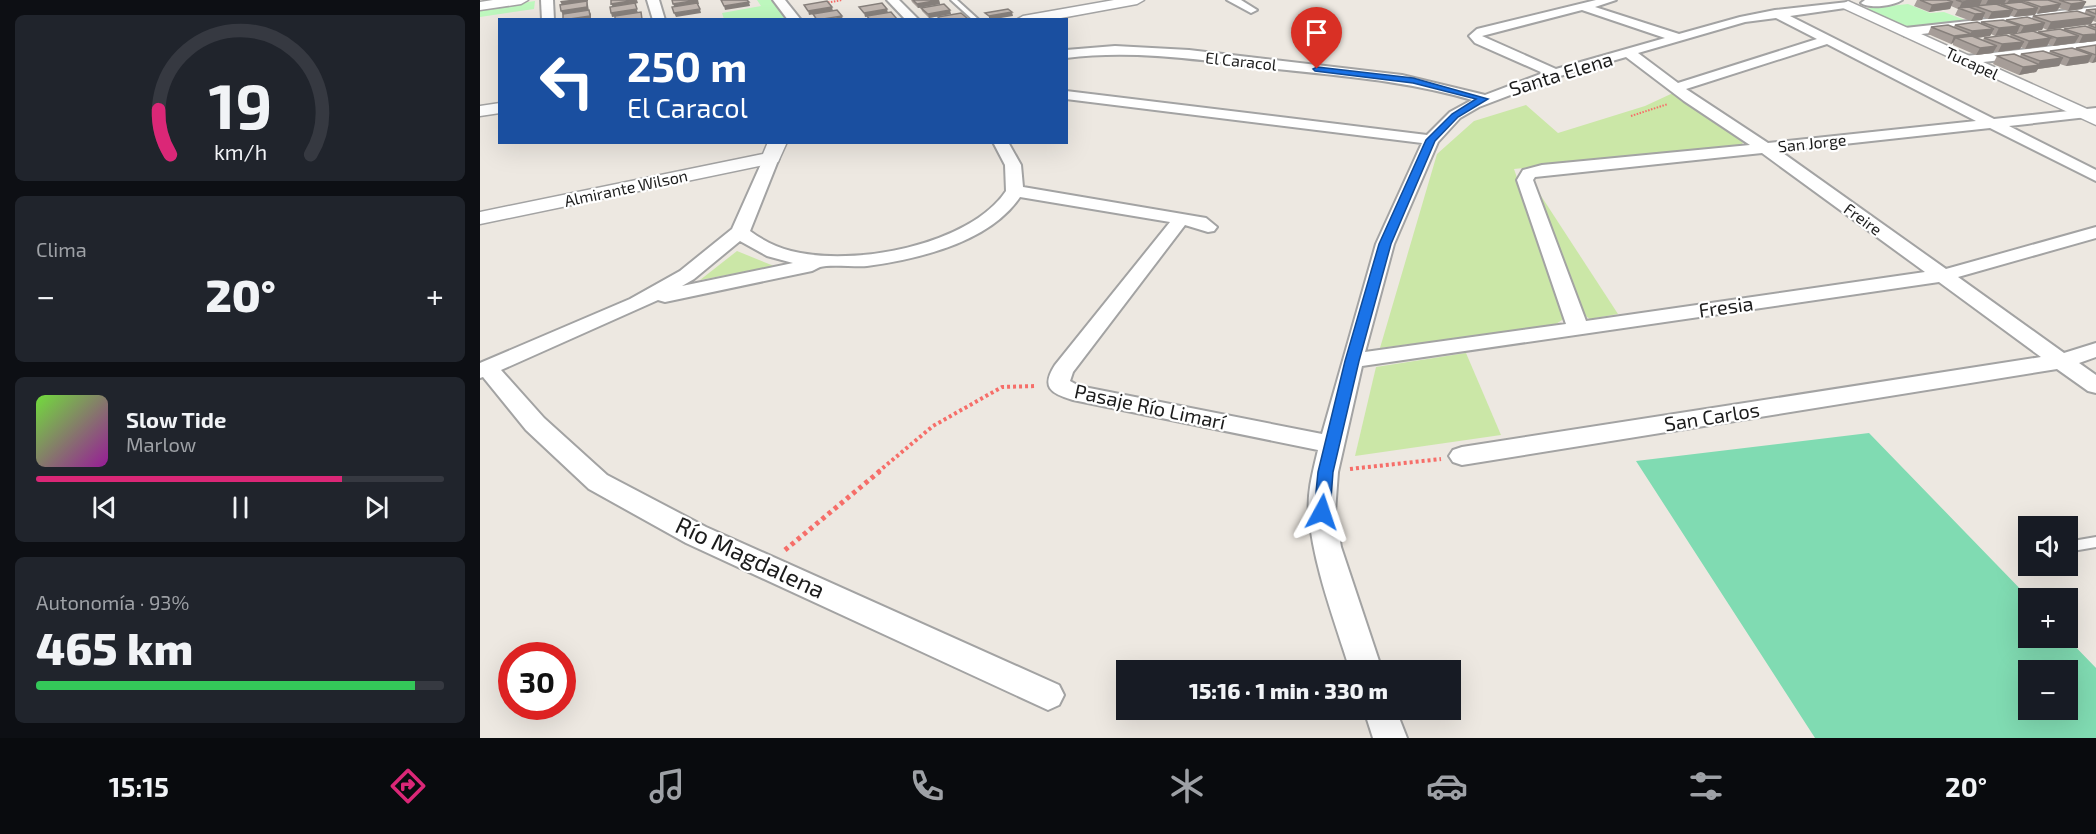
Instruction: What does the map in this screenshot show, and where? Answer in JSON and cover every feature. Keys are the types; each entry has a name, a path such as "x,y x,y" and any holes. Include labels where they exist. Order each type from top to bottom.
{"street":[{"path":"480,6 521,0"},
{"path":"547,0 548,18"},
{"path":"654,0 658,18"},
{"path":"893,0 911,18"},
{"path":"1033,18 1111,2 1137,0"},
{"path":"1233,0 1251,10"},
{"path":"1555,73 1479,40 1475,36 1481,32 1610,0"},
{"name":"Santa Elena","path":"1363,660 1327,547 1322,512 1326,472 1352,361 1385,244 1431,140 1455,116 1484,99 1555,73 1744,19 1771,8 1796,10 1896,0"},
{"path":"2074,0 2096,9"},
{"name":"Tucapel","path":"1857,3 1905,32 2091,115"},
{"path":"782,4 793,18"},
{"path":"1583,7 1679,38"},
{"path":"1771,8 1827,40 2096,176"},
{"path":"1905,32 2096,9"},
{"path":"1682,93 1827,40"},
{"path":"1966,60 2096,45"},
{"name":"El Caracol","path":"1068,54 1121,51 1236,60 1413,81 1484,99"},
{"name":"Freire","path":"1629,53 2096,386"},
{"path":"1068,95 1431,140"},
{"path":"480,111 498,108"},
{"name":"San Jorge","path":"1578,328 1525,180 1529,174 1542,170 2091,115"},
{"path":"638,303 742,278 830,262 879,257 925,247 959,236 998,214 1015,191 1013,165 1001,144"},
{"path":"483,370 638,303 687,275 740,232 775,150"},
{"name":"Almirante Wilson","path":"480,218 775,150"},
{"path":"1015,191 1200,222 1208,227"},
{"name":"Pasaje Río Limarí","path":"1177,226 1063,370 1058,380 1059,385 1072,392 1333,444"},
{"path":"740,232 756,244 775,252 798,259 830,262"},
{"name":"Fresia","path":"1352,361 1941,276 2096,232"},
{"name":"San Carlos","path":"1462,456 2061,361 2096,350"},
{"name":"Río Magdalena","path":"483,370 535,424 598,482 696,535 1048,695"},
{"path":"1384,720 1390,738"}],"lane":[{"path":"954,0 975,18"},
{"path":"2078,545 2096,542"}],"path":[{"path":"782,4 842,0"},
{"path":"1631,116 1682,93"},
{"path":"766,567 933,426 1002,387 1059,385"},
{"path":"1326,472 1462,456"}],"green space":[{"path":"757,0 771,0 785,18 724,18 722,13 761,6"},
{"path":"535,1 534,9 480,17 480,9"},
{"path":"1908,4 1930,13 1944,12 1970,22 1908,29 1863,9"},
{"path":"1673,93 1743,142 1741,147 1514,169 1565,318 1553,326 1380,348 1437,154 1474,121 1526,105 1558,133 1645,106"},
{"path":"1530,179 1618,314 1590,319 1579,312"},
{"path":"737,251 774,266 700,280"},
{"path":"1466,353 1501,435 1355,456 1376,367"},
{"path":"1869,433 2019,588 2018,648 2077,648 2096,668 2096,738 1815,738 1636,461"}],"building":[{"path":"611,0 636,0 611,4"},
{"path":"672,0 698,0 673,4"},
{"path":"721,0 747,0 749,2 724,6"},
{"path":"913,0 939,0 917,4"},
{"path":"1920,0 1947,0 1953,2 1932,5"},
{"path":"1956,0 1981,0 1962,2"},
{"path":"2048,0 2061,4 2041,7 2024,1"},
{"path":"2059,0 2079,0 2086,2 2071,4"},
{"path":"587,1 587,7 561,11 560,5"},
{"path":"827,1 832,7 808,11 804,5"},
{"path":"2021,2 2038,8 2018,10 2001,4"},
{"path":"635,3 637,9 611,13 610,7"},
{"path":"697,3 700,9 674,13 672,7"},
{"path":"882,3 887,9 864,13 859,7"},
{"path":"944,4 950,10 928,14 921,8"},
{"path":"1996,4 2013,10 1992,12 1975,6"},
{"path":"1969,7 1985,13 1975,14 1958,8"},
{"path":"1008,9 1012,12 989,16 985,13"},
{"path":"2096,9 2096,14 2086,10"},
{"path":"589,10 590,16 563,18 563,14"},
{"path":"837,10 842,16 816,18 813,14"},
{"path":"2077,11 2095,17 2051,22 2033,16"},
{"path":"641,12 642,18 615,18 615,16"},
{"path":"891,12 896,18 868,18 867,16"},
{"path":"961,13 967,18 939,18"},
{"path":"2027,17 2045,23 2024,26 2006,20"},
{"path":"2003,20 2020,26 1999,28 1981,22"},
{"path":"1977,22 1994,29 1972,31 1955,25"},
{"path":"1948,25 1971,34 1954,36 1931,27"},
{"path":"2085,26 2096,30 2096,34 2083,35 2064,29"},
{"path":"2060,29 2079,36 2057,38 2038,32"},
{"path":"2033,31 2051,38 2029,41 2011,34"},
{"path":"2006,35 2024,42 2002,44 1984,38"},
{"path":"1972,36 1997,46 1980,48 1956,38"},
{"path":"2096,45 2096,55 2076,48"},
{"path":"2072,48 2092,55 2070,58 2050,51"},
{"path":"2043,51 2063,58 2040,61 2021,54"},
{"path":"2014,54 2040,65 2023,67 1997,56"}],"route":[{"path":"1317,69 1437,85 1484,99 1455,116 1431,140 1385,244 1352,361 1326,472 1322,512"}]}
